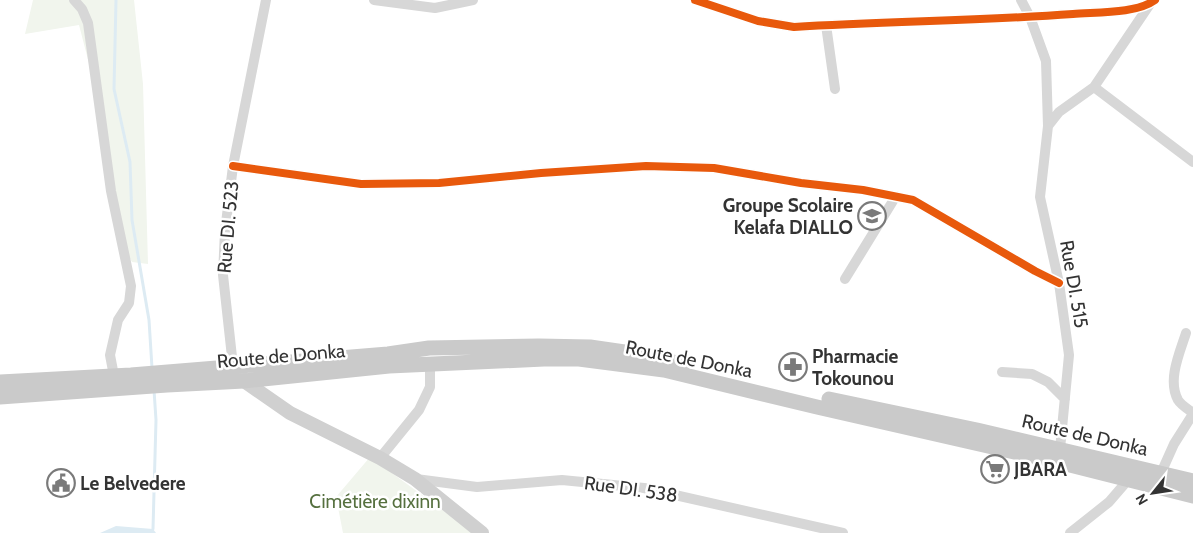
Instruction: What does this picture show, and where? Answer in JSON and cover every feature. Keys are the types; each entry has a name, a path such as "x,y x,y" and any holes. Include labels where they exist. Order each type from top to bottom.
{"main road":[{"name":"Route de Donka","path":"168,378 244,381 388,360 429,348 539,346 590,348 652,356 730,377 1193,480"},
{"name":"Route de Donka","path":"168,378 233,366 388,360 430,364 579,359 664,370 1058,462 1193,496"},
{"path":"233,366 244,381 290,413 380,458 415,479 482,533"},
{"path":"0,382 114,376 131,382"},
{"path":"0,397 168,378"}],"street":[{"path":"74,0 82,9 88,23 111,192 131,286 129,302 118,320 110,355 114,376"},
{"name":"Rue DI. 523","path":"233,366 223,275 225,231 233,166 266,0"},
{"path":"374,0 435,8 473,0"},
{"path":"695,0 758,21 794,27 1030,17 1123,10 1152,2"},
{"name":"Rue DI. 515","path":"1021,0 1030,17 1046,61 1048,126 1040,197 1060,283 1068,355 1060,449"},
{"path":"1048,126 1059,112 1094,87 1152,2"},
{"path":"826,25 835,89"},
{"path":"1094,87 1193,162"},
{"path":"233,166 361,184 438,183 541,173 646,166 714,168 801,183 863,190 913,200 1035,271 1060,283"},
{"path":"845,279 896,196"},
{"path":"1161,473 1174,444 1193,414 1179,400 1173,386 1186,333"},
{"path":"380,458 419,410 430,387 430,364"},
{"path":"1002,372 1032,374 1048,382 1065,398"},
{"name":"Rue DI. 538","path":"415,479 477,486 562,480 644,488 844,533"},
{"path":"1070,533 1109,502 1128,480"}],"green space":[{"path":"33,0 134,0 143,84 148,264 132,262 119,240 98,98 79,25 25,34"},
{"name":"Cimétière dixinn","path":"370,457 474,533 343,533 336,497"}],"shaded area":[{"path":"116,526 153,529 156,533 100,533"}],"waterway":[{"path":"116,0 114,89 130,162 132,220 149,320 152,368"},
{"path":"153,529 156,420 154,390"}],"cycle path":[{"path":"695,0 758,21 794,27 1104,12 1137,8 1155,0"},
{"path":"233,166 361,184 439,183 541,173 646,166 714,168 801,183 863,190 913,200 1059,283"}],"place":[{"name":"Groupe Scolaire Kelafa DIALLO","path":"872,216"},
{"name":"Pharmacie Tokounou","path":"793,367"},
{"name":"JBARA","path":"995,469"},
{"name":"Le Belvedere","path":"61,483"}]}
